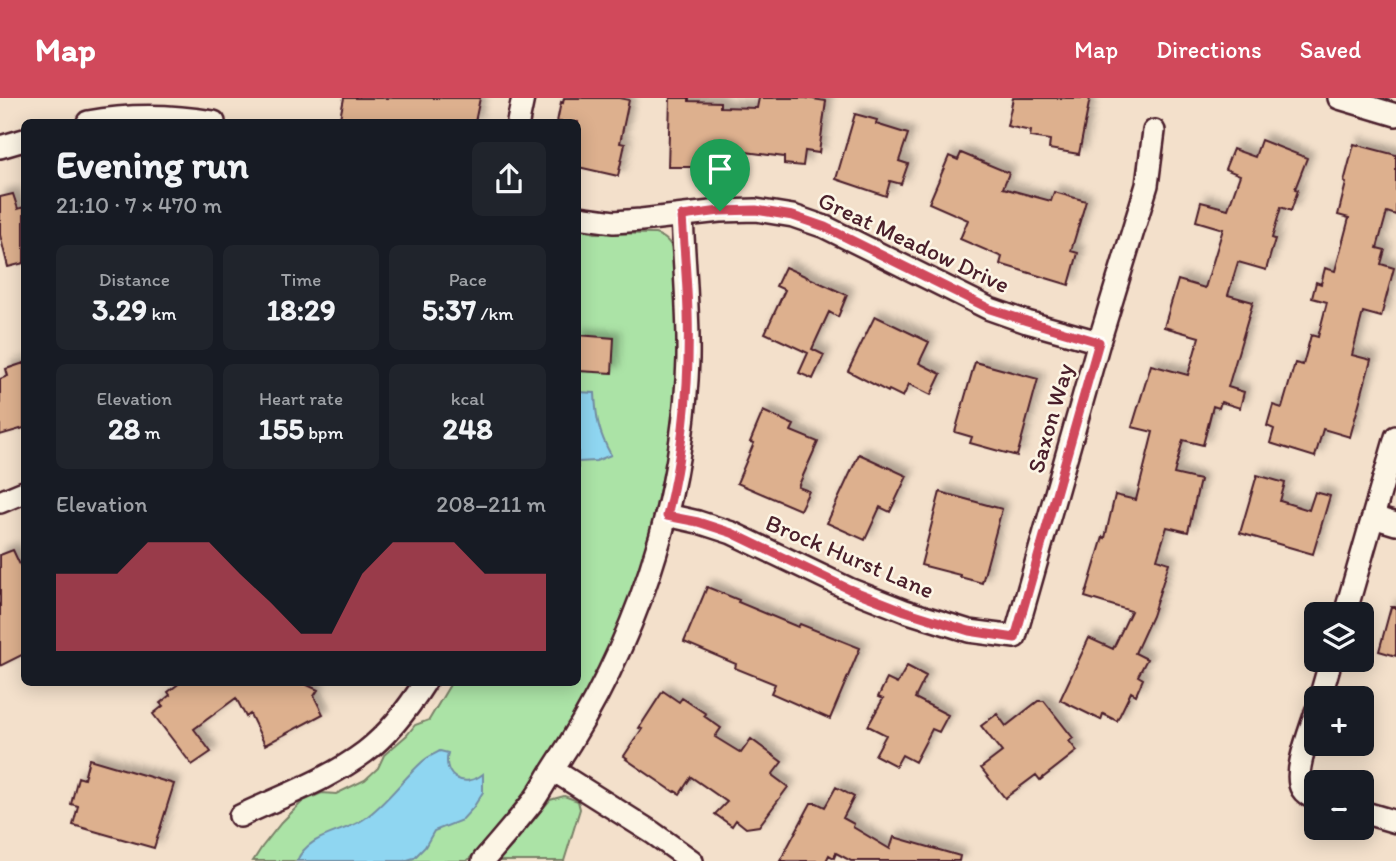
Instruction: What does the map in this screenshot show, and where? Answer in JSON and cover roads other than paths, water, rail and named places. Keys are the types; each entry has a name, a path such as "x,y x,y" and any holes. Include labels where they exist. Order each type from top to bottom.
{"street":[{"path":"519,119 523,98"},
{"path":"1339,98 1396,114"},
{"path":"103,119 149,116 190,119"},
{"name":"Saxon Way","path":"1015,638 1099,342 1147,185 1154,131"},
{"path":"0,146 21,141"},
{"name":"Great Meadow Drive","path":"581,217 614,222 756,210 793,216 825,227 990,309 1099,342"},
{"path":"483,861 535,799 600,693 622,646 654,563 676,475 688,360 682,216"},
{"path":"1348,602 1396,437"},
{"path":"0,502 21,493"},
{"name":"Brock Hurst Lane","path":"667,516 732,533 849,589 905,611 969,631 1015,638"},
{"path":"1373,517 1396,524"},
{"path":"240,816 339,769 366,751 390,729 422,686"},
{"path":"1304,752 1299,768 1299,779 1304,786"},
{"path":"553,770 692,861"},
{"path":"1374,816 1396,822"}],"water":[{"path":"581,392 595,393 599,425 611,455 596,461 581,462"},
{"path":"440,751 448,753 448,769 456,778 469,780 483,774 483,792 462,820 434,831 425,847 414,858 404,861 297,861 309,845 355,824 372,813 422,762"}]}
